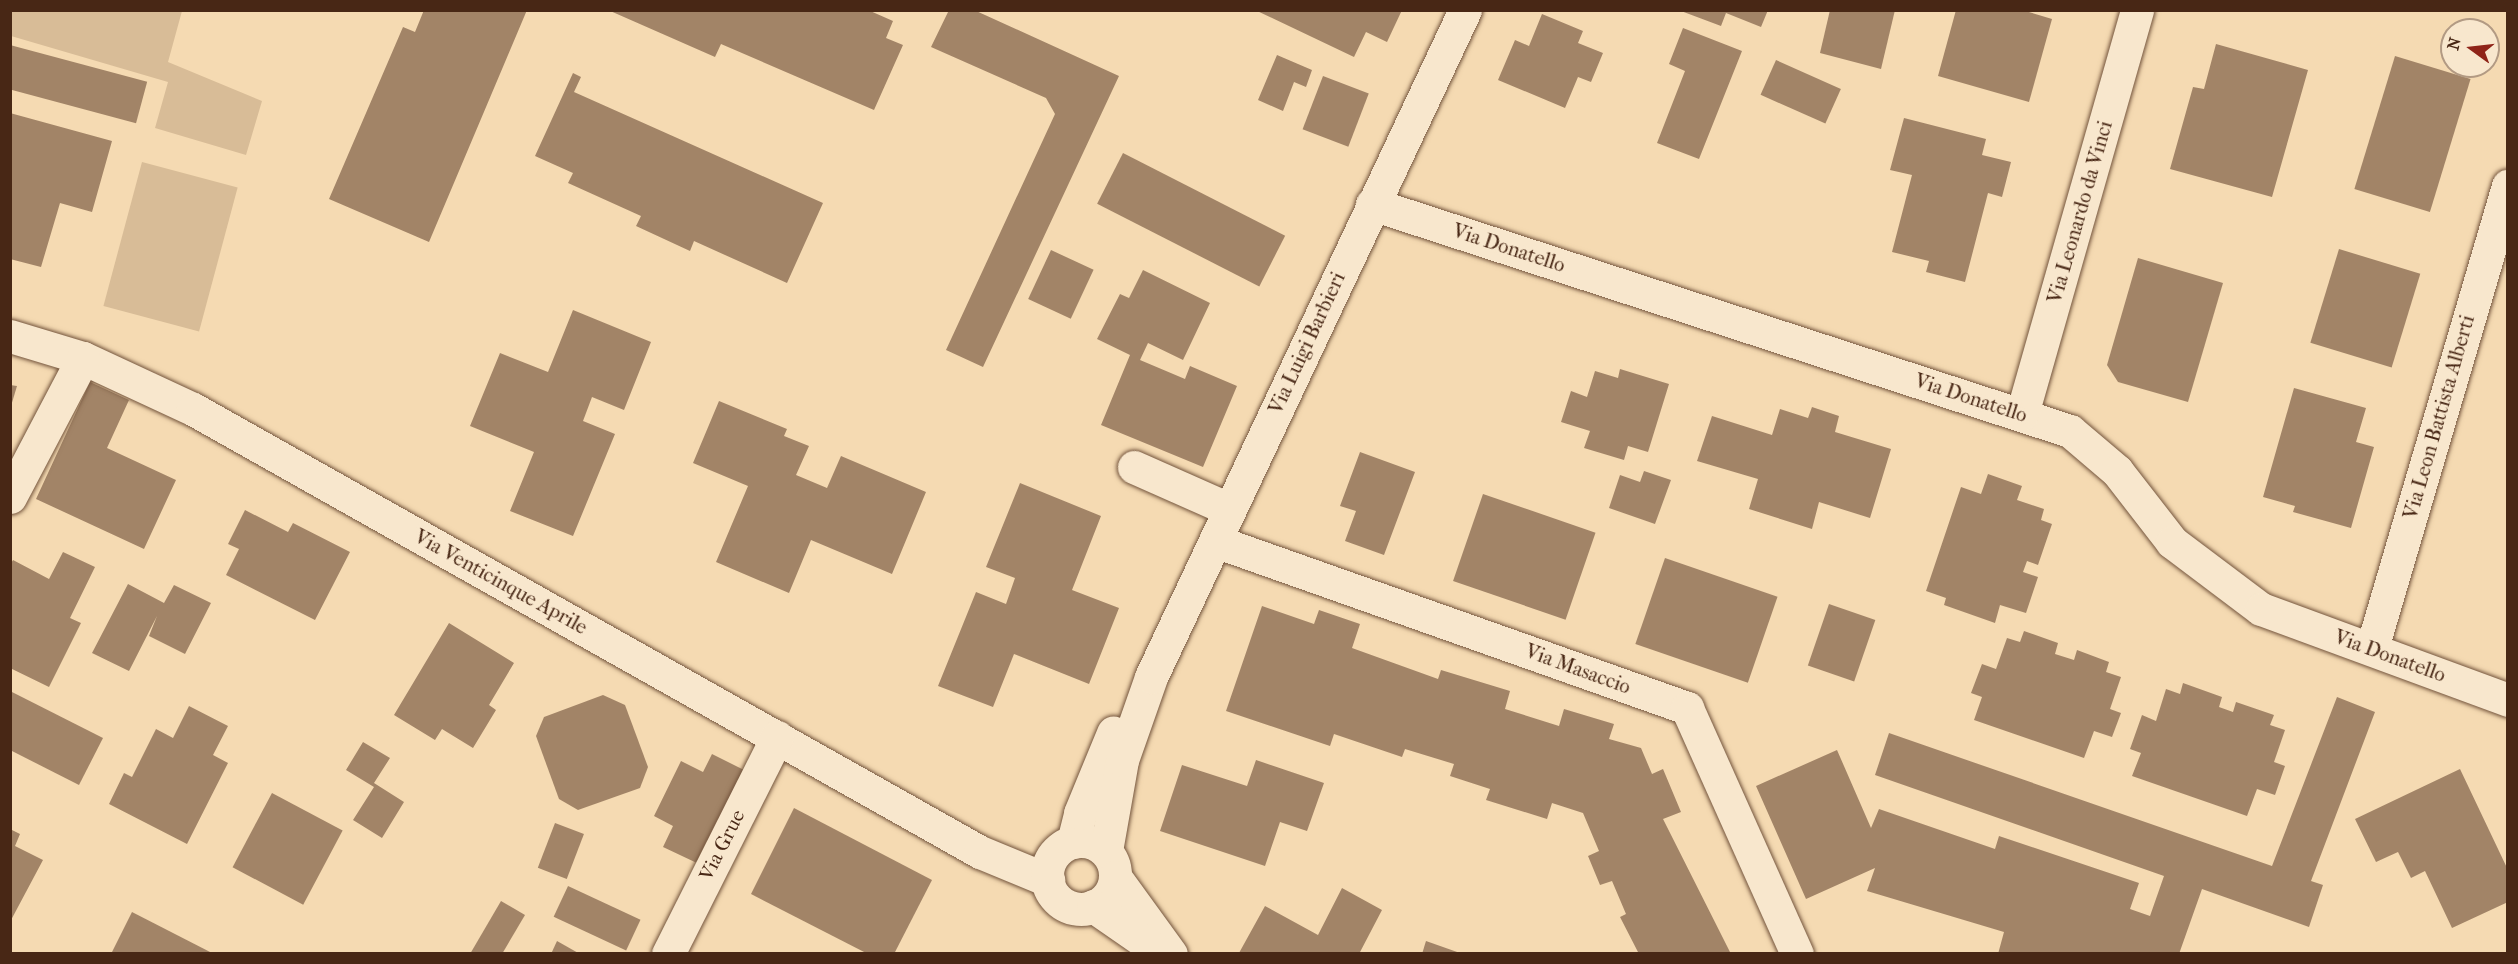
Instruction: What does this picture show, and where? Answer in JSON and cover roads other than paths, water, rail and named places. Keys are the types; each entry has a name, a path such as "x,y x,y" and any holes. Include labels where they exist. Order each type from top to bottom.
{"street":[{"name":"Via Luigi Barbieri","path":"1111,864 1122,760 1151,677 1465,10"},
{"name":"Via Leonardo da Vinci","path":"2022,414 2137,10"},
{"name":"Via Leon Battista Alberti","path":"2372,648 2502,227 2508,186"},
{"name":"Via Donatello","path":"1372,204 2070,431 2117,471 2172,542 2261,609 2508,700"},
{"name":"Via Venticinque Aprile","path":"10,336 83,357 193,409 980,852 1058,859"},
{"path":"10,497 83,357"},
{"path":"1134,467 1229,509"},
{"name":"Via Masaccio","path":"1215,541 1687,708 1797,954"},
{"name":"Via Luigi Barbieri","path":"1058,859 1116,726 1151,677"},
{"name":"Via Grue","path":"668,954 777,737"},
{"path":"1111,864 1106,898 1093,906 1081,909 1065,904 1052,892 1058,859 1085,841 1111,864 1171,954"},
{"path":"1093,906 1162,954"}]}
